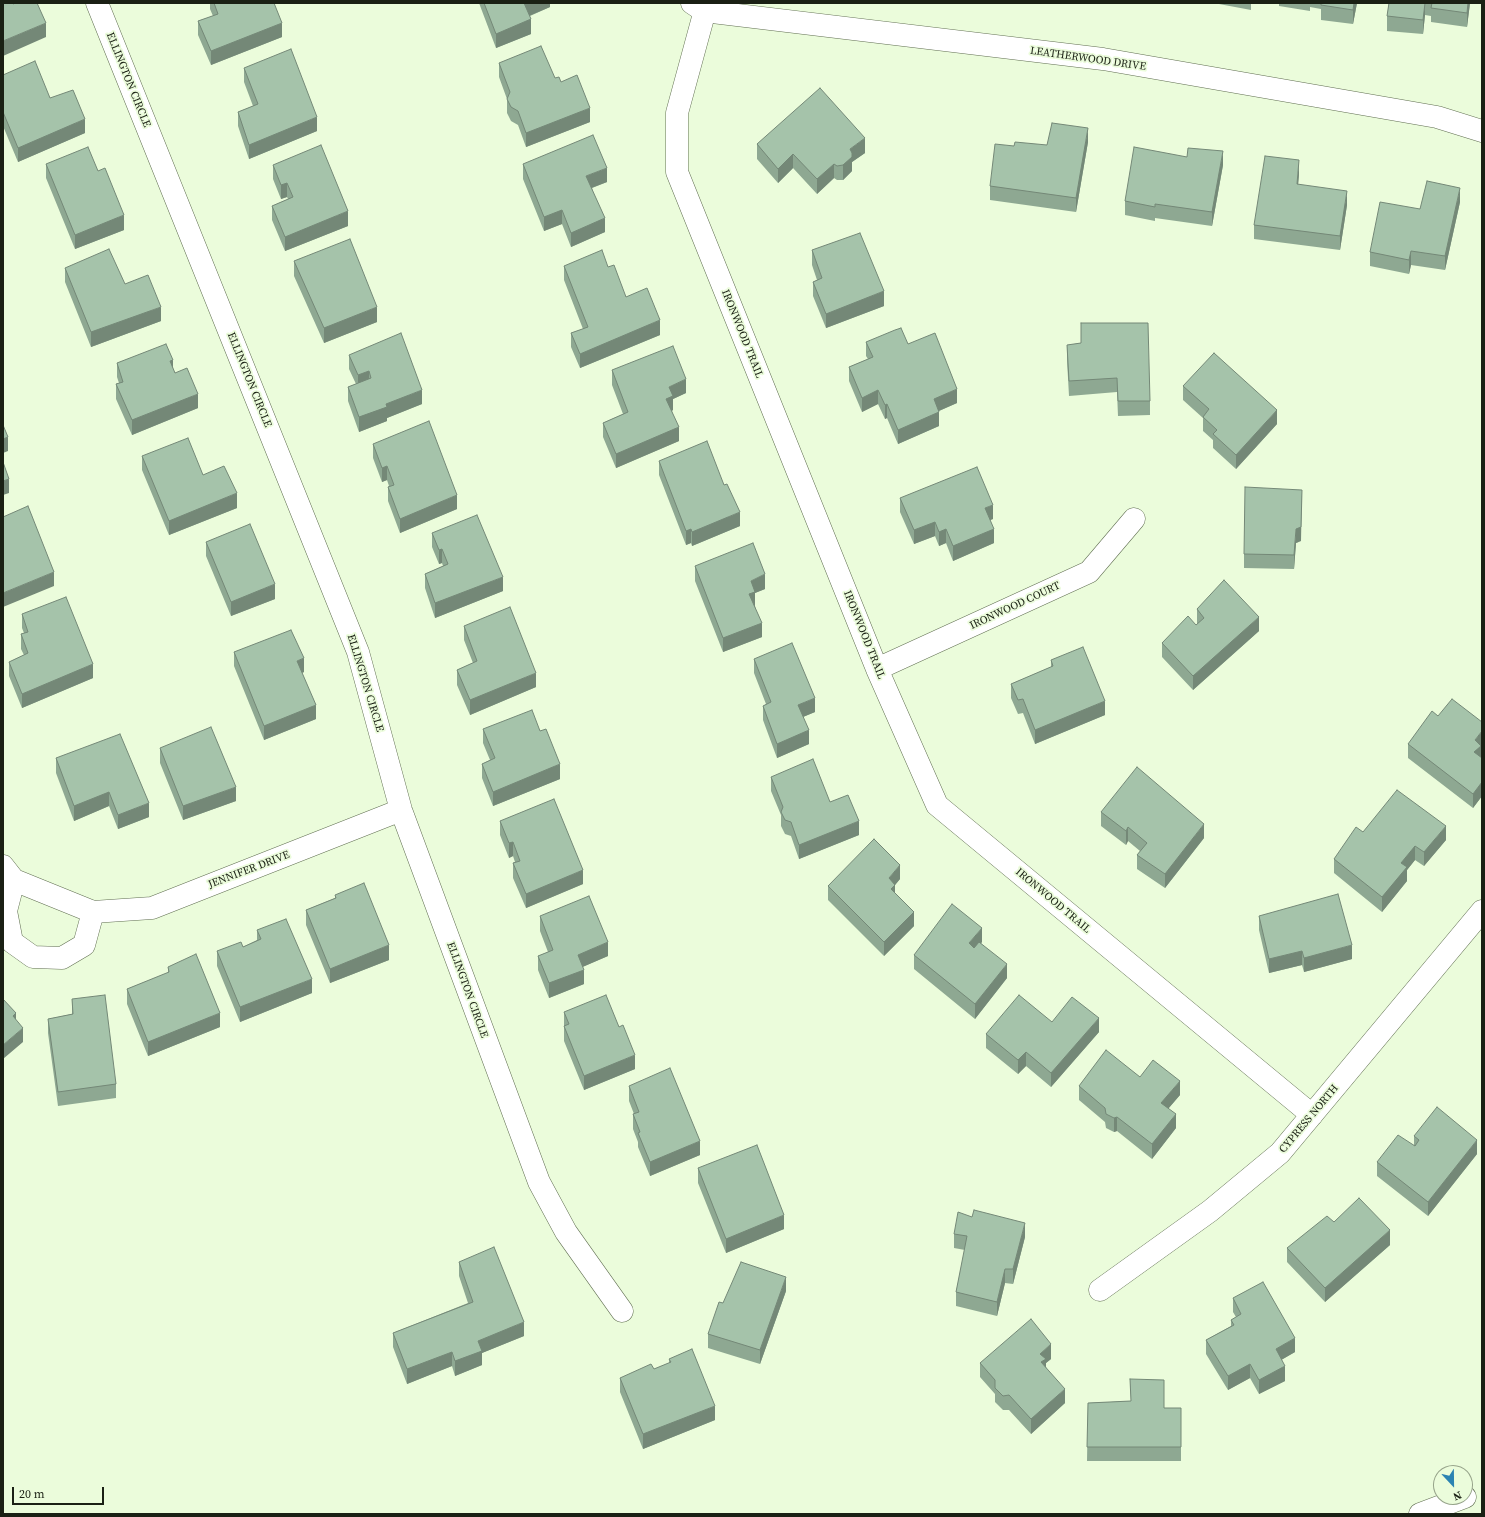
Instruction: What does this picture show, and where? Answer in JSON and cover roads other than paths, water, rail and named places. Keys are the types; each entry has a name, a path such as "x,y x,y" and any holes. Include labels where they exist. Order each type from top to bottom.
{"street":[{"name":"ELLINGTON CIRCLE","path":"98,3 358,652 400,810 539,1182 566,1232 622,1311"},
{"name":"LEATHERWOOD DRIVE","path":"701,6 1102,59 1438,117 1482,130"},
{"name":"IRONWOOD TRAIL","path":"701,6 677,113 677,172 877,669 937,805 1312,1115"},
{"name":"IRONWOOD COURT","path":"877,669 1089,572 1134,519"},
{"name":"JENNIFER DRIVE","path":"93,912 84,945 62,958 33,957 12,942 6,911 8,873 93,912 152,908 400,810"},
{"name":"CYPRESS NORTH","path":"1100,1290 1210,1211 1280,1153 1482,911"},
{"path":"1420,1514 1444,1505"}]}
